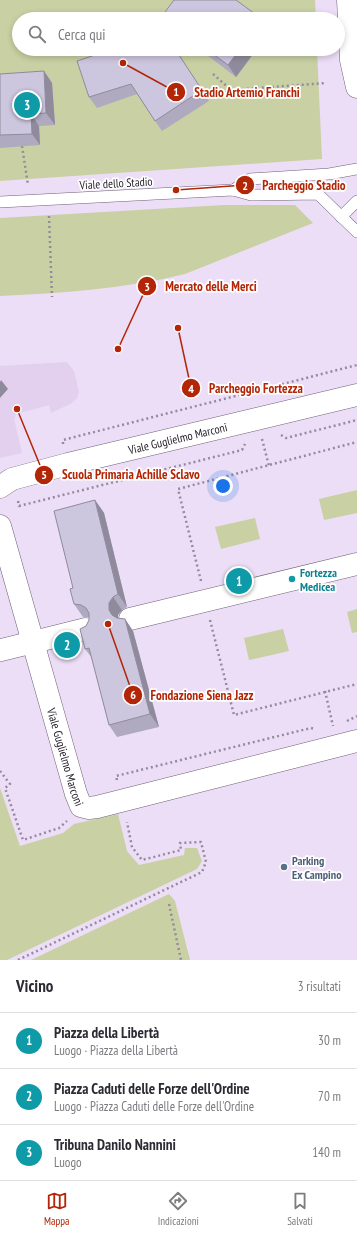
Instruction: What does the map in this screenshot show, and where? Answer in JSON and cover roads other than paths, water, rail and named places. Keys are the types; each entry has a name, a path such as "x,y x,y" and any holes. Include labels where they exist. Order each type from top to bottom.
{"street":[{"path":"348,0 351,60 357,87"},
{"name":"Viale Guglielmo Marconi","path":"6,483 68,464 357,395"},
{"name":"Viale Guglielmo Marconi","path":"0,526 77,798 81,806 89,808 122,801 357,741"},
{"path":"130,619 357,564"},
{"path":"0,650 86,629"}],"lane":[{"name":"Viale dello Stadio","path":"233,190 250,179 329,174 357,169"},
{"name":"Viale dello Stadio","path":"0,202 233,190 251,195 318,194 341,217"},
{"path":"357,201 341,217 357,232"}],"place":[{"name":"Stadio Artemio Franchi","path":"123,63"},
{"name":"Tribuna Danilo Nannini","path":"27,105"},
{"name":"Parcheggio Stadio","path":"176,190"},
{"name":"Parcheggio Fortezza","path":"178,328"},
{"name":"Mercato delle Merci","path":"118,349"},
{"name":"Scuola Primaria Achille Sclavo","path":"17,409"},
{"name":"Fortezza Medicea","path":"292,579"},
{"name":"Piazza della Libertà","path":"239,581"},
{"name":"Fondazione Siena Jazz","path":"108,624"},
{"name":"Piazza Caduti delle Forze dell'Ordine","path":"67,645"},
{"name":"Parking Ex Campino","path":"284,867"}]}
